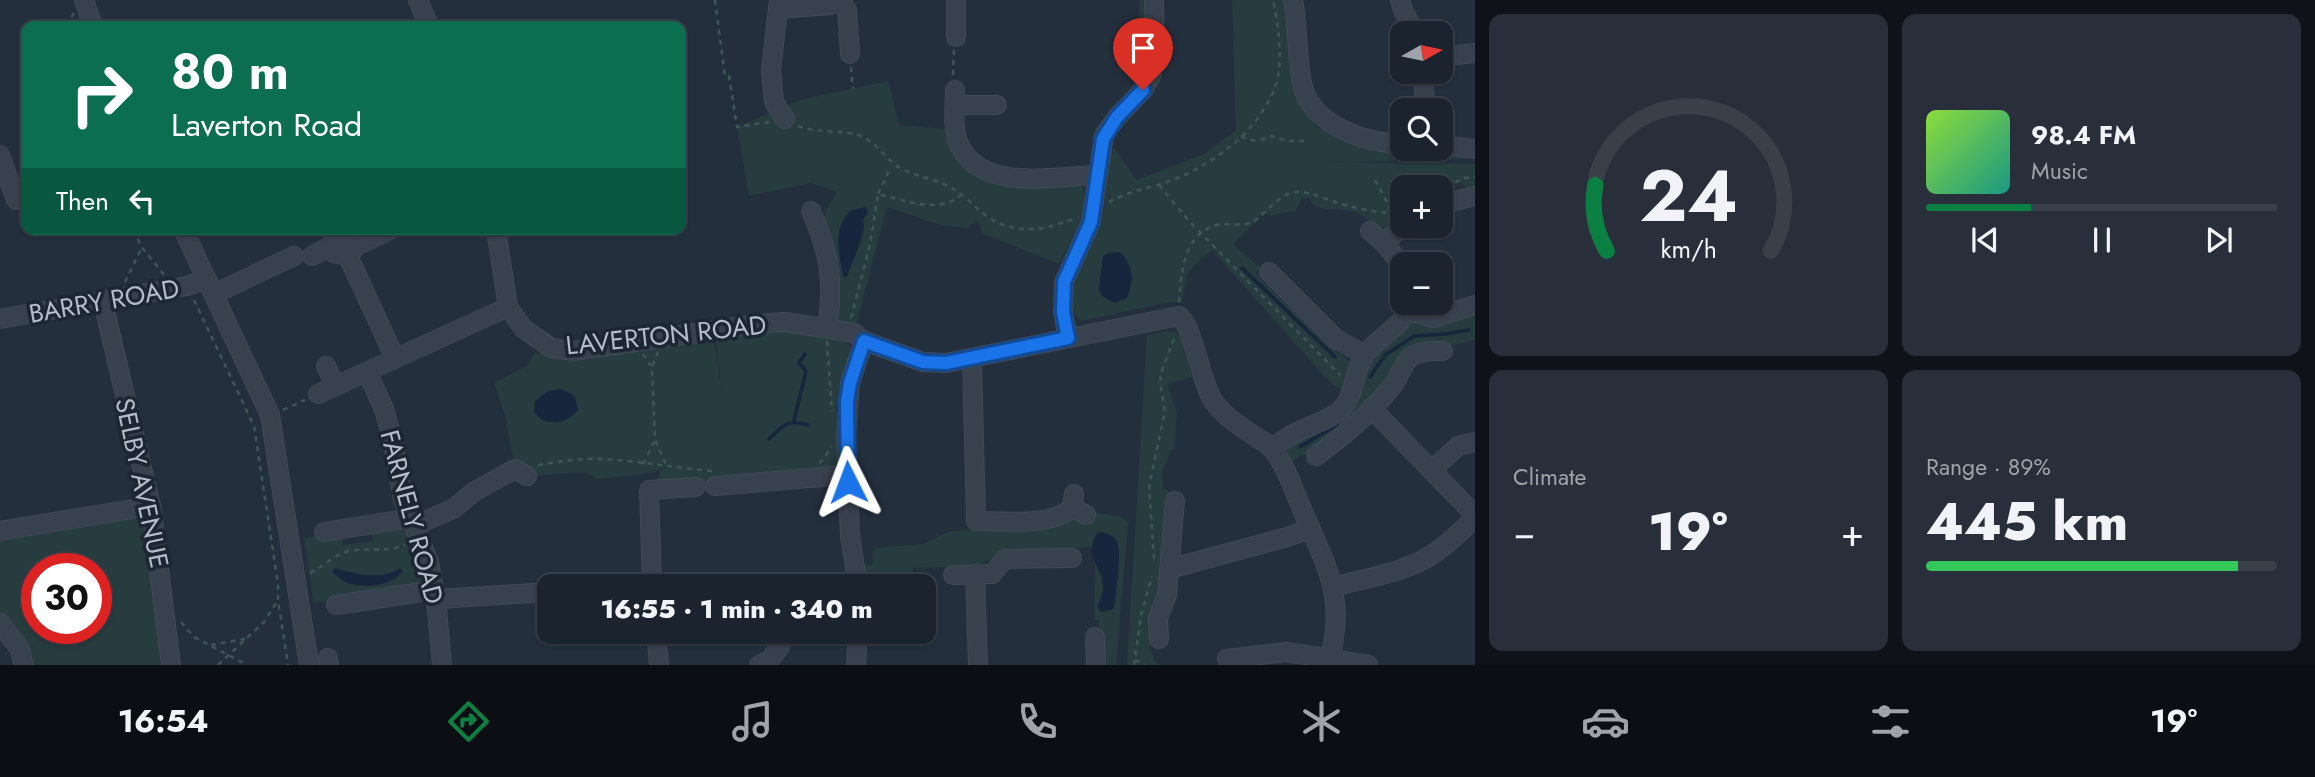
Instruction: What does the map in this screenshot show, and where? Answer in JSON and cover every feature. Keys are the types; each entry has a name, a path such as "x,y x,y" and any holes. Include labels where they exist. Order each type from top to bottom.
{"street":[{"path":"84,0 91,21"},
{"path":"418,0 427,21"},
{"path":"956,0 956,37"},
{"path":"1068,338 1063,312 1064,282 1071,262 1088,231 1094,210 1102,143 1107,130 1140,94 1151,76 1155,52 1154,0"},
{"path":"1293,0 1298,24 1303,84 1316,110 1348,131 1390,142"},
{"path":"1400,0 1409,21"},
{"path":"785,119 774,102 771,70 779,5 841,1 847,10 850,54"},
{"path":"1453,56 1475,53"},
{"path":"998,104 955,98 955,129 959,144 968,157 986,170 1021,179 1097,175"},
{"path":"1453,146 1475,149"},
{"path":"0,155 5,185 16,200"},
{"path":"811,211 826,249 830,276 832,297 826,328"},
{"path":"1370,230 1386,241 1393,252"},
{"path":"186,235 270,415 309,665"},
{"name":"BARRY ROAD","path":"0,319 187,286 210,286 303,256 343,248 377,235"},
{"path":"318,394 508,307 497,235"},
{"path":"1386,241 1390,237"},
{"path":"343,248 395,358"},
{"path":"1269,272 1336,339 1365,355"},
{"name":"SELBY AVENUE","path":"110,300 151,506 171,665"},
{"path":"1453,312 1475,304"},
{"name":"LAVERTON ROAD","path":"508,307 523,328 551,348 574,351 785,322 854,333 864,341 923,362 946,363 1068,338 1182,319"},
{"path":"1272,448 1343,407 1365,355 1402,315"},
{"path":"1182,319 1201,376 1218,407 1234,422 1272,448 1285,469 1321,547 1333,587 1336,625 1329,662"},
{"path":"856,574 850,536 847,401 852,374 864,341"},
{"path":"1316,456 1351,431 1393,384 1410,357 1424,351 1443,351"},
{"path":"972,359 967,522 1049,519 1077,505"},
{"path":"326,366 335,385"},
{"name":"FARNELY ROAD","path":"367,372 384,409 392,437 403,499 429,562 442,665"},
{"path":"1333,587 1401,569 1424,559 1447,543 1475,517 1370,409"},
{"path":"1432,470 1458,446 1475,442"},
{"path":"324,532 416,527 453,509 475,491 518,466"},
{"path":"715,479 848,475"},
{"path":"651,574 649,490 696,487"},
{"path":"1159,639 1158,618 1167,595 1175,501"},
{"path":"0,531 151,506"},
{"path":"1169,569 1287,537 1310,528"},
{"path":"953,575 983,574 1005,559 1072,558"},
{"path":"978,665 983,574"},
{"path":"337,605 435,594 537,592"},
{"path":"0,622 19,648 24,665"},
{"path":"1095,637 1096,665"},
{"path":"657,644 659,665"},
{"path":"759,665 770,660 778,644"},
{"path":"856,665 857,644"},
{"path":"1227,659 1286,652 1329,662 1368,665"}],"path":[{"path":"715,0 725,76 729,76 737,127 785,119 821,132 859,135 873,142 899,167 934,179 962,195 991,219 1014,229 1035,231 1094,210 1122,195 1159,185 1206,165 1241,136 1264,108 1277,79 1277,16 1273,0"},
{"path":"955,98 953,83 956,37"},
{"path":"850,54 853,89"},
{"path":"1241,136 1257,141 1272,136 1287,141 1307,141"},
{"path":"847,332 870,245 878,194 890,169"},
{"path":"1453,183 1475,177"},
{"path":"1376,180 1390,213 1386,241"},
{"path":"1159,185 1188,220 1353,388"},
{"path":"1134,665 1141,615 1154,566 1149,486 1165,412 1160,386 1161,373 1182,319 1181,267 1194,240 1217,225 1249,224 1279,199 1296,192 1390,213"},
{"path":"878,194 924,204 945,205 962,195"},
{"path":"137,235 142,247 169,282 184,279 254,426 288,665"},
{"path":"110,300 142,247"},
{"path":"826,328 832,417"},
{"path":"663,339 652,367 655,440 667,467"},
{"path":"270,415 318,394"},
{"path":"643,464 655,440"},
{"path":"814,467 824,458 832,440"},
{"path":"518,466 603,459 667,467 715,479"},
{"path":"297,579 349,551 396,549 416,527"},
{"path":"164,596 182,625 194,637 247,665"},
{"path":"218,665 264,622 278,600"},
{"path":"209,645 245,639"},
{"path":"1135,660 1145,665"}],"green space":[{"path":"1140,0 1147,4 1148,62 1134,95"},
{"path":"1232,0 1285,0 1304,107 1316,127 1390,149 1390,161 1330,162 1475,164 1475,189 1468,190 1459,182 1453,184 1453,175 1390,175 1390,224 1386,228 1355,212 1321,208 1311,202 1311,198 1302,198 1295,212 1264,214 1233,244 1260,268 1255,274 1336,351 1358,367 1353,388 1360,395 1371,356 1407,324 1475,312 1475,340 1451,346 1435,346 1310,455 1301,455 1285,469 1272,448 1349,397 1325,377 1212,250 1202,257 1187,275 1182,303 1170,302 1081,321 1074,311 1072,299 1080,269 1103,214 1111,148 1115,149 1137,180 1204,154 1236,130"},
{"path":"888,81 899,125 946,129 949,142 961,162 1080,184 1085,202 1083,213 1059,264 984,234 980,223 975,221 969,228 940,225 887,207 854,333 826,328 849,345 851,350 837,405 839,471 654,490 662,467 653,473 597,479 585,472 527,476 515,469 505,415 494,383 528,365 534,354 549,353 562,360 591,360 589,350 713,331 722,395 715,330 825,328 823,221 837,192 811,183 749,196 737,127 800,100"},
{"path":"1171,330 1180,336 1192,377 1168,384 1177,413 1174,450 1171,450 1162,472 1163,488 1172,494 1150,648 1155,661 1160,665 1127,665 1147,335"},
{"path":"1093,512 1122,517 1128,523 1116,665 1101,665 1099,620 1094,620 1095,568 1091,547 1004,554 974,566 913,568 912,574 861,574 859,565 872,565 874,548 923,544 951,531 1008,529"},
{"path":"135,516 146,526 162,665 28,665 14,630 0,611 0,540"},
{"path":"409,524 421,560 426,587 314,603 304,538 340,533 343,545 373,541 371,531"}],"water":[{"path":"866,207 868,214 863,219 861,240 847,277 843,276 838,242 841,226 850,211"},
{"path":"1120,252 1128,263 1132,280 1127,298 1114,303 1101,295 1099,289 1103,256"},
{"path":"561,389 575,396 578,410 562,421 550,422 539,417 534,412 535,401 548,391"},
{"path":"1103,532 1116,540 1119,555 1113,609 1102,612 1097,607 1102,594 1102,578 1092,549 1097,533"},
{"path":"335,568 368,575 385,574 399,568 403,571 385,583 360,586 343,581 332,572"}],"waterway":[{"path":"1242,268 1335,357"},
{"path":"1370,377 1385,355 1414,336 1469,330"},
{"path":"794,421 806,371 799,363 805,354"},
{"path":"769,439 786,424 808,425"},
{"path":"1300,447 1338,424"}],"route":[{"path":"848,482 847,401 864,341 923,362 946,363 1068,338 1063,312 1064,282 1091,222 1103,139 1117,117 1143,90"}]}
